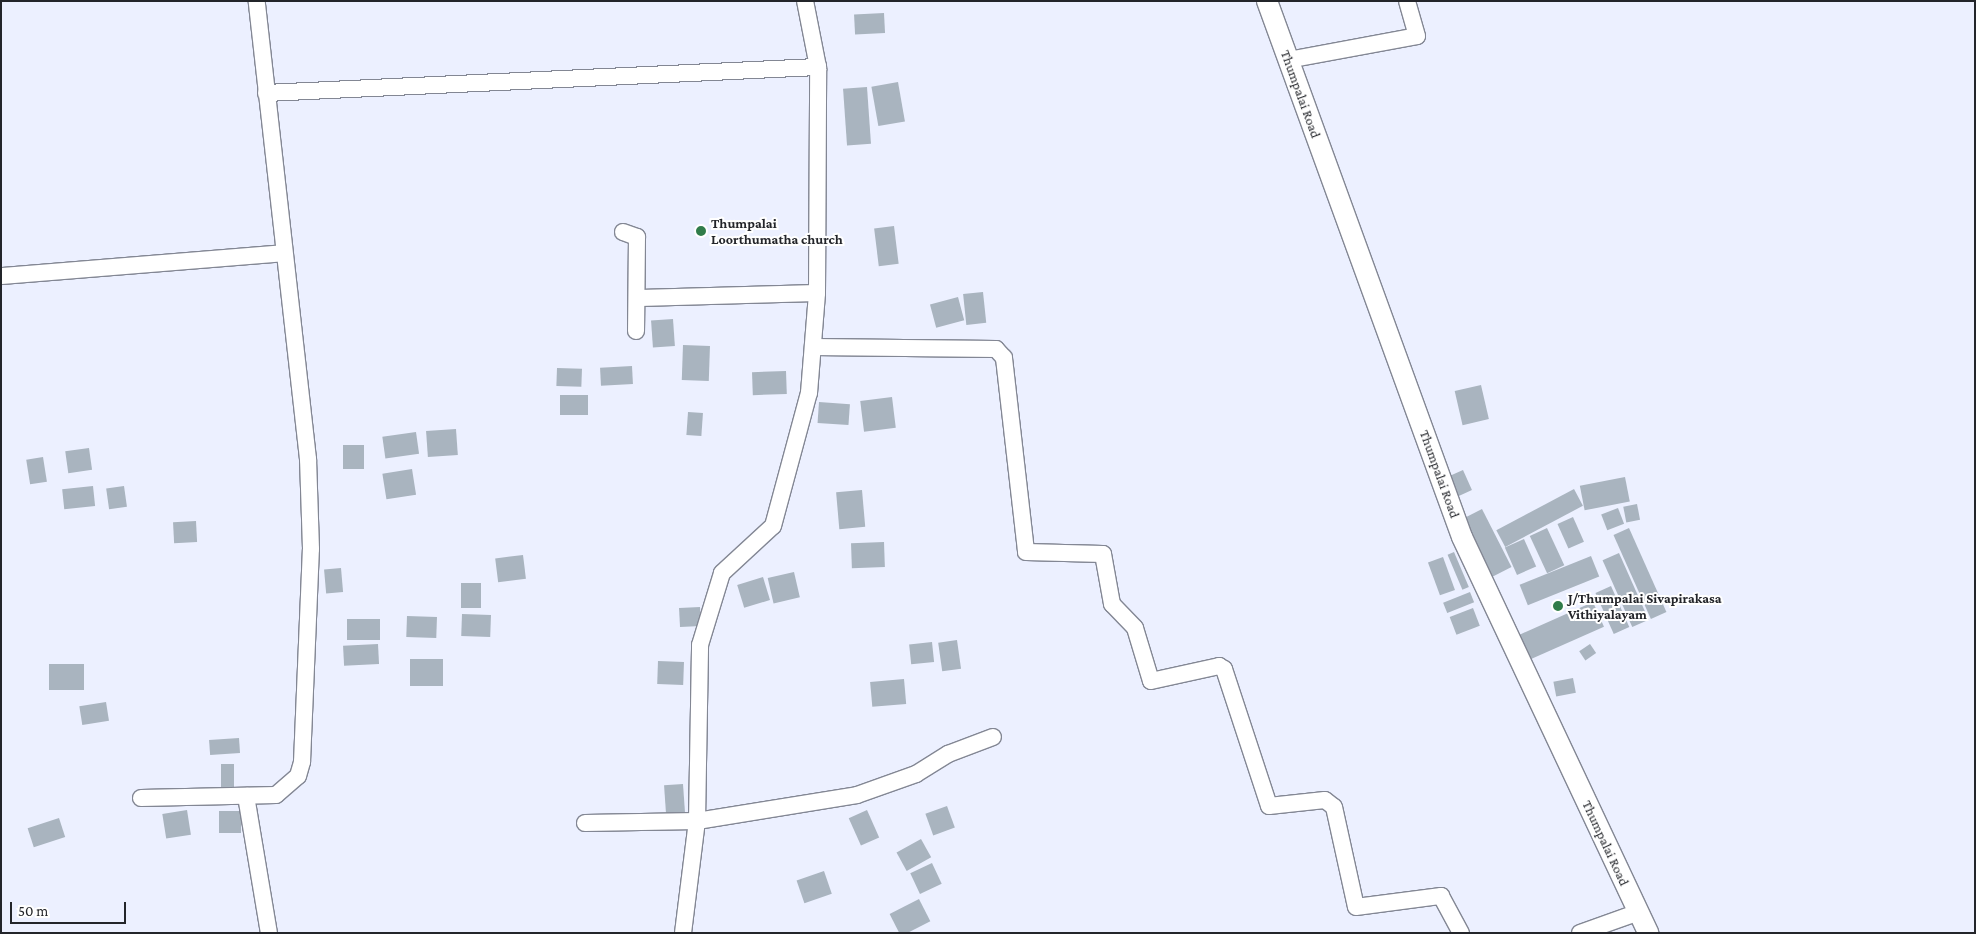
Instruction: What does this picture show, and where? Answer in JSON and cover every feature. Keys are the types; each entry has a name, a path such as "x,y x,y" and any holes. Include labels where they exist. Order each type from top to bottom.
{"street":[{"path":"141,798 276,795 298,776 302,762 311,549 308,458 257,1"},
{"path":"682,933 697,821 700,645 722,573 773,526 809,394 817,293 818,67 805,1"},
{"name":"Thumpalai Road","path":"1267,1 1462,537 1648,933"},
{"path":"1288,60 1417,36 1407,1"},
{"path":"266,93 818,67"},
{"path":"624,232 637,237 639,298 636,331"},
{"path":"1,276 284,254"},
{"path":"639,298 817,293"},
{"path":"813,347 996,349 1004,358 1026,552 1103,554 1112,604 1135,628 1151,681 1220,666 1224,669 1270,806 1325,800 1334,807 1356,907 1441,896 1461,933"},
{"path":"585,823 697,821 858,795 916,774 948,754 993,736"},
{"path":"246,796 269,933"},
{"path":"1580,933 1639,912"}],"building":[{"path":"884,13 885,33 855,35 854,15"},
{"path":"898,82 905,121 878,126 871,87"},
{"path":"867,87 871,144 847,146 843,89"},
{"path":"894,226 899,264 879,266 874,228"},
{"path":"983,292 986,323 966,325 963,294"},
{"path":"958,297 964,320 936,328 930,305"},
{"path":"673,319 675,346 653,347 651,321"},
{"path":"683,345 710,346 709,381 682,380"},
{"path":"632,366 633,384 601,386 600,368"},
{"path":"557,368 582,369 581,387 556,386"},
{"path":"786,371 787,394 753,395 752,372"},
{"path":"1481,385 1489,419 1463,425 1455,391"},
{"path":"560,395 588,395 588,415 560,415"},
{"path":"892,397 896,428 864,432 860,401"},
{"path":"819,402 850,404 848,425 818,423"},
{"path":"688,412 703,413 701,436 686,435"},
{"path":"456,429 458,455 428,457 426,431"},
{"path":"416,432 419,454 385,459 382,437"},
{"path":"343,445 364,445 364,469 343,469"},
{"path":"89,448 92,470 68,473 65,451"},
{"path":"43,457 47,482 30,484 26,460"},
{"path":"412,469 416,495 386,499 382,474"},
{"path":"1463,470 1472,490 1453,499 1444,479"},
{"path":"1625,477 1630,502 1585,510 1580,486"},
{"path":"93,486 95,506 64,509 62,489"},
{"path":"124,486 127,507 109,509 106,489"},
{"path":"1574,489 1583,506 1505,547 1496,530"},
{"path":"862,490 865,527 839,529 836,492"},
{"path":"1637,504 1640,520 1626,522 1623,507"},
{"path":"1618,508 1624,524 1607,530 1601,514"},
{"path":"1482,509 1512,567 1492,577 1462,519"},
{"path":"1573,517 1584,542 1568,549 1557,524"},
{"path":"196,521 197,542 174,543 173,522"},
{"path":"1547,528 1564,565 1547,573 1530,536"},
{"path":"1629,528 1666,612 1651,619 1613,535"},
{"path":"1524,539 1536,566 1517,575 1505,548"},
{"path":"884,542 885,567 852,568 851,543"},
{"path":"1454,552 1469,587 1462,590 1448,555"},
{"path":"1619,553 1649,620 1632,627 1603,560"},
{"path":"523,555 526,579 498,582 495,558"},
{"path":"1591,556 1599,576 1528,605 1520,585"},
{"path":"1443,557 1455,590 1440,595 1428,562"},
{"path":"341,568 343,592 326,593 324,569"},
{"path":"794,572 800,597 774,603 768,578"},
{"path":"763,577 770,600 744,608 737,585"},
{"path":"461,583 481,583 481,608 461,608"},
{"path":"1611,586 1629,627 1614,634 1595,593"},
{"path":"1470,592 1474,602 1447,613 1443,603"},
{"path":"1593,602 1604,627 1530,660 1519,635"},
{"path":"700,607 701,626 680,627 679,608"},
{"path":"1473,608 1480,626 1456,635 1450,617"},
{"path":"462,614 491,615 490,637 461,636"},
{"path":"407,616 437,617 436,638 406,637"},
{"path":"347,619 380,619 380,640 347,640"},
{"path":"957,640 961,669 942,671 938,643"},
{"path":"932,642 934,662 911,664 909,644"},
{"path":"378,644 379,664 344,666 343,646"},
{"path":"1590,644 1596,653 1585,660 1579,651"},
{"path":"410,659 443,659 443,686 410,686"},
{"path":"658,661 684,662 683,685 657,684"},
{"path":"49,664 84,664 84,690 49,690"},
{"path":"1573,678 1576,693 1556,697 1553,682"},
{"path":"904,679 906,704 872,707 870,682"},
{"path":"106,702 109,721 82,725 79,706"},
{"path":"239,738 240,753 210,755 209,740"},
{"path":"221,764 234,764 234,791 221,791"},
{"path":"683,784 685,812 666,813 664,785"},
{"path":"947,806 955,828 933,835 925,814"},
{"path":"187,810 191,835 166,839 162,814"},
{"path":"867,810 879,837 861,846 849,818"},
{"path":"219,811 241,811 241,833 219,833"},
{"path":"59,818 65,837 34,847 28,828"},
{"path":"921,839 931,857 907,871 897,853"},
{"path":"932,863 942,884 920,894 910,873"},
{"path":"824,871 832,894 804,903 797,880"},
{"path":"919,899 930,921 907,933 899,933 890,914"}],"place":[{"name":"Thumpalai Loorthumatha church","path":"701,231"},
{"name":"J/Thumpalai Sivapirakasa Vithiyalayam","path":"1558,606"}]}
